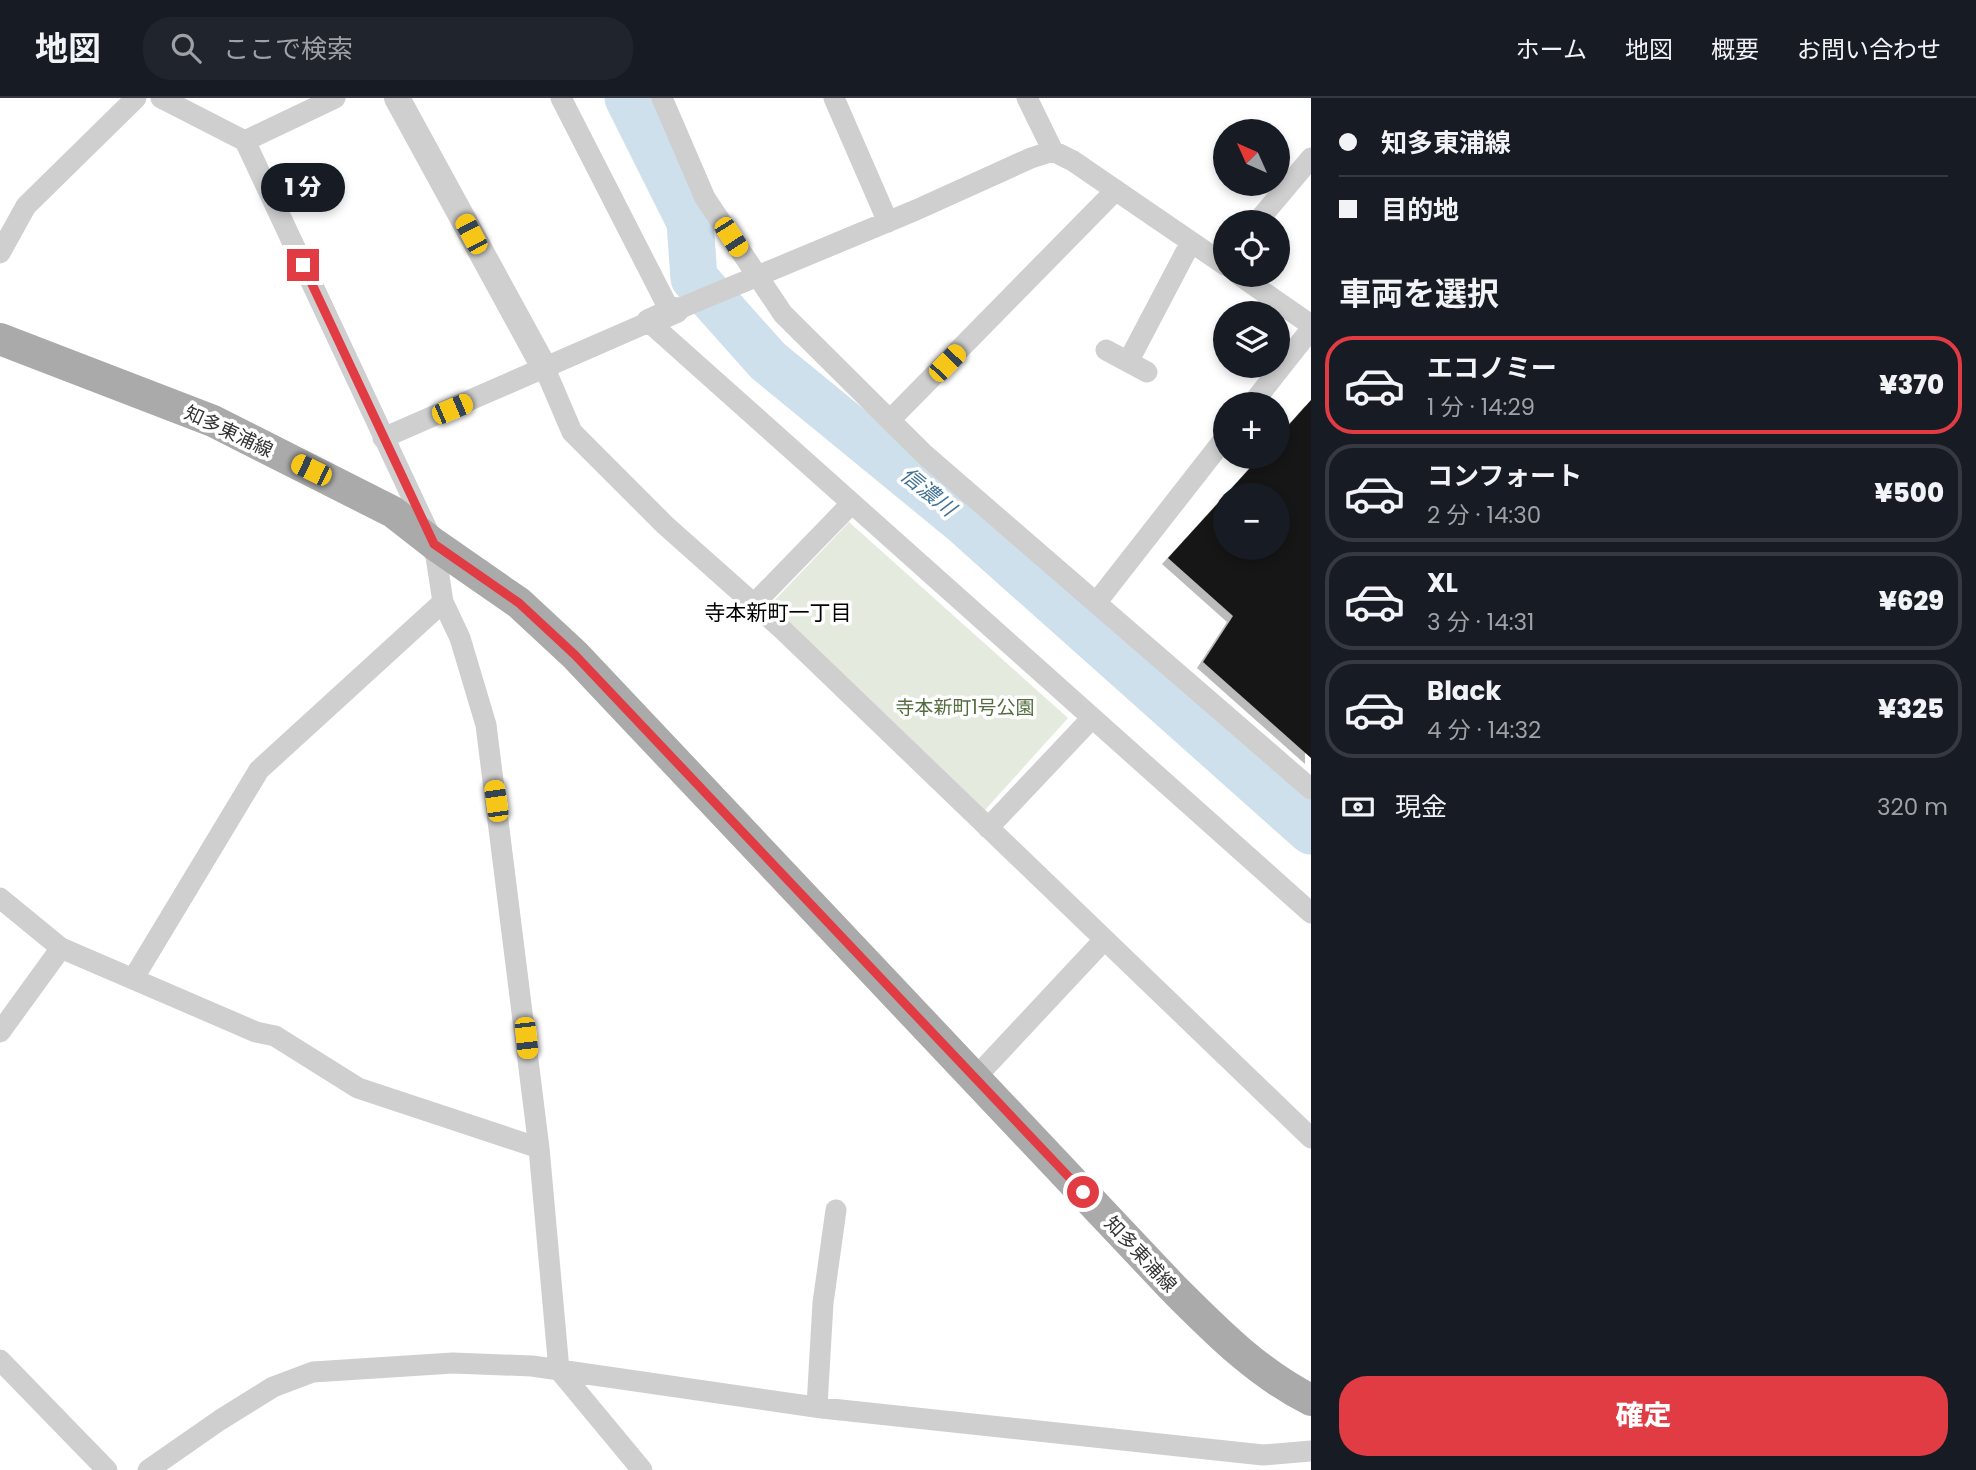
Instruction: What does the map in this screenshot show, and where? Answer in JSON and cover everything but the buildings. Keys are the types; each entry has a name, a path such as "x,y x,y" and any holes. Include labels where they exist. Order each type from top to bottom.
{"main road":[{"name":"知多東浦線","path":"0,339 212,421 393,512 519,603 575,655 1173,1288 1219,1334 1265,1373 1311,1401"}],"street":[{"path":"0,253 26,206 136,98"},
{"path":"161,98 245,141 434,544 443,603 460,638 486,725 539,1148 559,1370 642,1470"},
{"path":"245,141 335,98"},
{"path":"397,98 545,369 572,432 665,525 754,604 1311,1138"},
{"path":"561,98 665,315 852,503 1311,913"},
{"path":"662,98 705,198 783,314 924,454 1311,789"},
{"path":"834,98 888,222"},
{"path":"1027,98 1053,151 1073,161 1213,256"},
{"path":"383,439 665,315 888,222 1031,158 1053,151"},
{"path":"1267,210 1311,158"},
{"path":"890,420 1116,190"},
{"path":"1106,350 1137,367 1191,242"},
{"path":"1257,287 1311,327 1261,392"},
{"path":"1096,603 1213,453"},
{"path":"754,604 852,503"},
{"path":"133,978 258,770 443,603"},
{"path":"988,828 1092,718"},
{"path":"0,898 61,948 256,1032 275,1036 358,1088 539,1148"},
{"path":"975,1078 1104,940"},
{"path":"0,1032 61,948"},
{"path":"817,1406 823,1303 836,1210"},
{"path":"0,1360 107,1470"},
{"path":"148,1470 273,1387 313,1372 453,1363 532,1366 817,1406 1262,1455 1311,1451"}],"green space":[{"name":"寺本新町1号公園","path":"849,522 1068,718 985,810 771,604"}],"waterway":[{"name":"信濃川","path":"628,98 690,222 694,278 768,361 962,520 1311,831"}],"district":[{"name":"寺本新町一丁目","path":"778,613"}],"route":[{"path":"303,265 434,544 519,603 575,655 1083,1192"}]}
